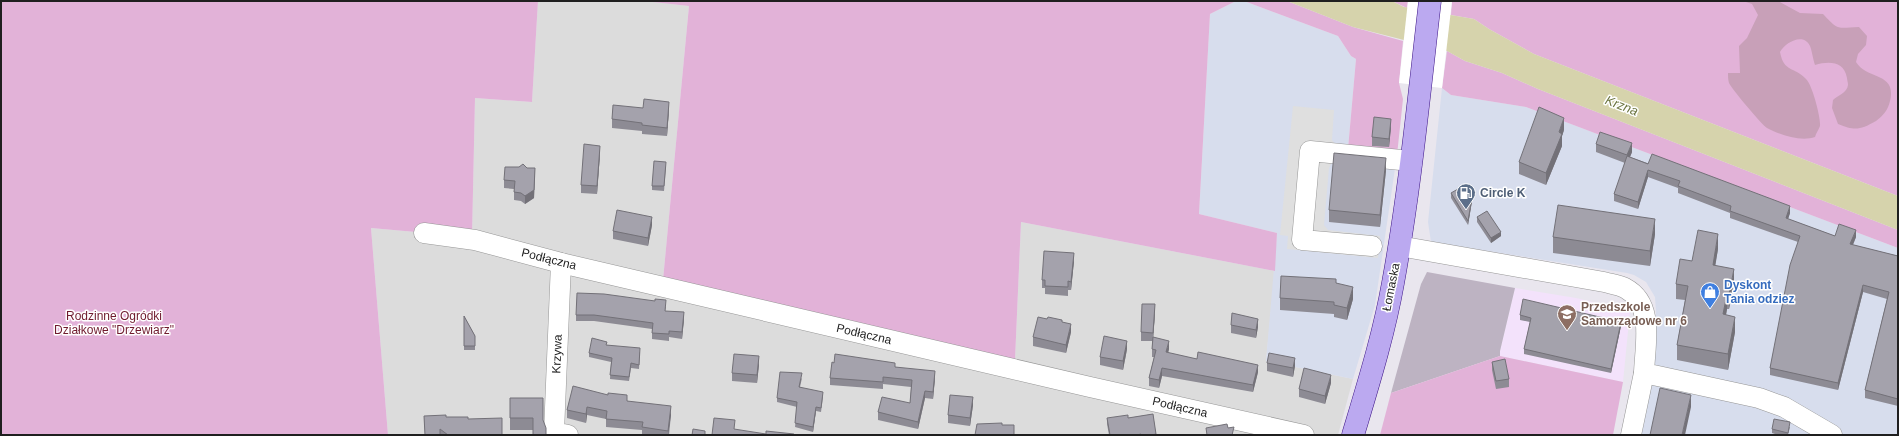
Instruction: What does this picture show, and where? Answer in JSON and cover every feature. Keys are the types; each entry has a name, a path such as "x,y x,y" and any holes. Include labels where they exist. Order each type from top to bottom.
{"main road":[{"name":"Łomaska","path":"1364,435 1391,337 1403,286 1404,247 1411,162 1430,1"},
{"name":"Łomaska","path":"1353,435 1379,343 1415,199 1414,135"}],"street":[{"path":"1372,246 1302,240 1310,151 1411,162"},
{"name":"Podłączna","path":"424,233 475,240 561,263 1090,387 1304,435"},
{"path":"1404,247 1604,282 1624,287 1633,294 1640,302 1646,316 1644,372 1631,435"},
{"name":"Krzywa","path":"561,263 554,432 568,435"},
{"path":"1644,372 1759,398 1784,407 1832,435"}],"shaded area":[{"path":"538,1 644,1 689,6 663,280 1015,360 1021,222 1275,271 1266,361 1353,379 1338,435 388,435 371,228 472,237 475,98 532,102"},
{"path":"1236,1 1244,1 1338,36 1351,56 1356,59 1348,149 1397,155 1375,305 1353,379 1266,361 1277,233 1199,214 1210,14"},
{"path":"1743,1 1778,1 1800,13 1823,14 1836,26 1842,28 1859,27 1867,36 1866,45 1858,54 1856,62 1867,72 1880,77 1885,81 1889,85 1891,92 1888,107 1881,117 1861,128 1849,128 1838,124 1832,108 1833,100 1847,88 1848,83 1845,72 1843,68 1835,64 1825,63 1815,65 1810,46 1807,42 1799,39 1790,42 1780,52 1784,63 1802,75 1811,87 1816,101 1820,126 1815,137 1803,139 1784,135 1767,128 1741,99 1728,81 1728,73 1740,73 1739,46 1747,38 1758,15 1752,4"},
{"path":"1442,88 1451,95 1526,107 1898,248 1898,435 1640,435 1649,391 1656,312 1655,297 1646,282 1627,273 1431,242 1428,222"},
{"path":"1293,106 1334,110 1332,140 1339,149 1329,168 1324,225 1328,230 1380,236 1378,258 1287,249 1288,236 1280,235"},
{"path":"1427,272 1515,288 1500,356 1391,393 1421,284"},
{"name":"Przedszkole Samorządowe nr 6","path":"1515,288 1576,298 1630,311 1623,382 1500,356"}],"green space":[{"name":"Rodzinne Ogródki Działkowe \"Drzewiarz\"","path":"1,1 538,1 532,102 475,98 472,237 371,228 388,435 1,435"},
{"path":"644,1 1236,1 1210,14 1199,214 1277,233 1275,271 1021,222 1015,360 663,280 689,6"},
{"path":"1244,1 1287,1 1353,27 1403,41 1399,83 1403,99 1397,155 1348,149 1356,59 1351,56 1338,36"},
{"path":"1392,1 1408,1 1407,8"},
{"path":"1452,1 1898,1 1898,196 1534,54 1474,19 1451,15"},
{"path":"1447,51 1465,61 1502,73 1538,89 1898,230 1898,248 1526,107 1451,95 1442,88"},
{"path":"1500,356 1623,382 1613,435 1380,435 1391,393"}],"water":[{"name":"Krzna","path":"1287,1 1392,1 1404,7 1474,19 1534,54 1898,196 1898,230 1538,89 1502,73 1465,61 1447,51 1353,27"}],"pier":[{"path":"1408,1 1452,1 1442,88 1399,83"}],"building":[{"path":"644,99 669,102 667,128 612,119 613,105 643,108"},
{"path":"1539,107 1564,118 1559,132 1562,134 1546,173 1519,162"},
{"path":"1374,117 1391,119 1389,139 1372,137"},
{"path":"1600,132 1632,143 1627,155 1596,144"},
{"path":"584,144 600,146 597,186 581,185"},
{"path":"1334,153 1386,158 1380,215 1329,210"},
{"path":"1652,154 1790,206 1786,218 1835,236 1839,224 1856,230 1850,244 1898,256 1898,399 1865,390 1889,292 1863,285 1838,383 1770,368 1790,265 1800,236 1730,211 1731,206 1678,186 1680,181 1648,170 1638,202 1614,194 1627,156 1648,164"},
{"path":"654,161 666,162 664,186 652,186"},
{"path":"523,164 527,168 535,168 534,190 525,196 521,193 514,192 515,181 504,180 505,167 519,167"},
{"path":"1465,185 1472,197 1468,221 1451,193"},
{"path":"1558,205 1655,219 1650,251 1553,237"},
{"path":"617,210 652,217 648,238 613,231"},
{"path":"1487,211 1501,232 1491,238 1477,217"},
{"path":"1698,230 1718,234 1713,265 1734,269 1723,314 1735,317 1728,354 1677,345 1688,286 1676,284 1680,259 1692,261"},
{"path":"1044,251 1074,253 1071,282 1068,281 1068,287 1045,286 1045,280 1042,280"},
{"path":"1281,276 1336,279 1336,283 1353,287 1347,308 1334,305 1334,302 1280,298"},
{"path":"577,293 604,294 655,301 655,299 666,300 665,311 684,312 682,332 669,331 669,334 652,333 653,323 594,315 576,315"},
{"path":"1523,299 1621,322 1611,369 1524,349 1531,318 1520,315"},
{"path":"1142,304 1155,304 1153,333 1141,332"},
{"path":"1232,313 1258,319 1256,330 1231,325"},
{"path":"464,316 475,336 475,346 464,346"},
{"path":"1038,317 1047,319 1048,317 1062,320 1062,322 1071,324 1066,345 1033,337"},
{"path":"1104,336 1127,341 1123,361 1100,357"},
{"path":"1153,337 1169,341 1166,352 1197,359 1198,352 1258,365 1253,385 1162,368 1159,380 1149,378 1156,350 1152,349"},
{"path":"592,338 607,342 606,345 640,348 639,365 631,363 629,377 610,375 612,358 589,353"},
{"path":"1269,353 1295,358 1293,368 1267,363"},
{"path":"734,354 759,356 757,375 732,373"},
{"path":"835,354 895,363 895,367 935,371 933,392 925,391 918,422 878,412 882,397 910,403 912,380 883,377 883,382 830,378 832,362 834,363"},
{"path":"1505,359 1509,379 1496,381 1492,362"},
{"path":"1304,368 1331,375 1325,396 1299,389"},
{"path":"780,372 802,373 799,387 823,392 821,408 816,407 813,427 795,423 797,402 777,398"},
{"path":"573,386 608,395 608,393 627,395 627,401 671,406 668,431 642,427 643,422 606,419 607,411 587,407 586,414 567,410"},
{"path":"1660,388 1691,395 1682,435 1650,435"},
{"path":"950,395 973,397 970,418 948,415"},
{"path":"510,398 543,398 543,420 546,428 546,435 533,435 533,418 510,418"},
{"path":"1153,414 1156,434 1110,435 1107,418 1128,415 1128,418"},
{"path":"446,415 446,417 468,417 468,419 502,418 502,435 448,435 440,429 440,435 425,435 424,416"},
{"path":"714,418 735,420 734,429 766,434 766,431 794,435 712,435"},
{"path":"1774,419 1790,422 1788,433 1772,429"},
{"path":"1002,423 1002,425 1014,425 1014,435 975,435 977,424"},
{"path":"1227,424 1228,428 1234,427 1232,435 1207,435 1206,428"},
{"path":"693,429 705,431 705,435 692,435"}],"place":[{"name":"Circle K","path":"1466,210"},
{"name":"Dyskont Tania odziez","path":"1710,309"},
{"name":"Przedszkole Samorządowe nr 6","path":"1567,331"}]}
